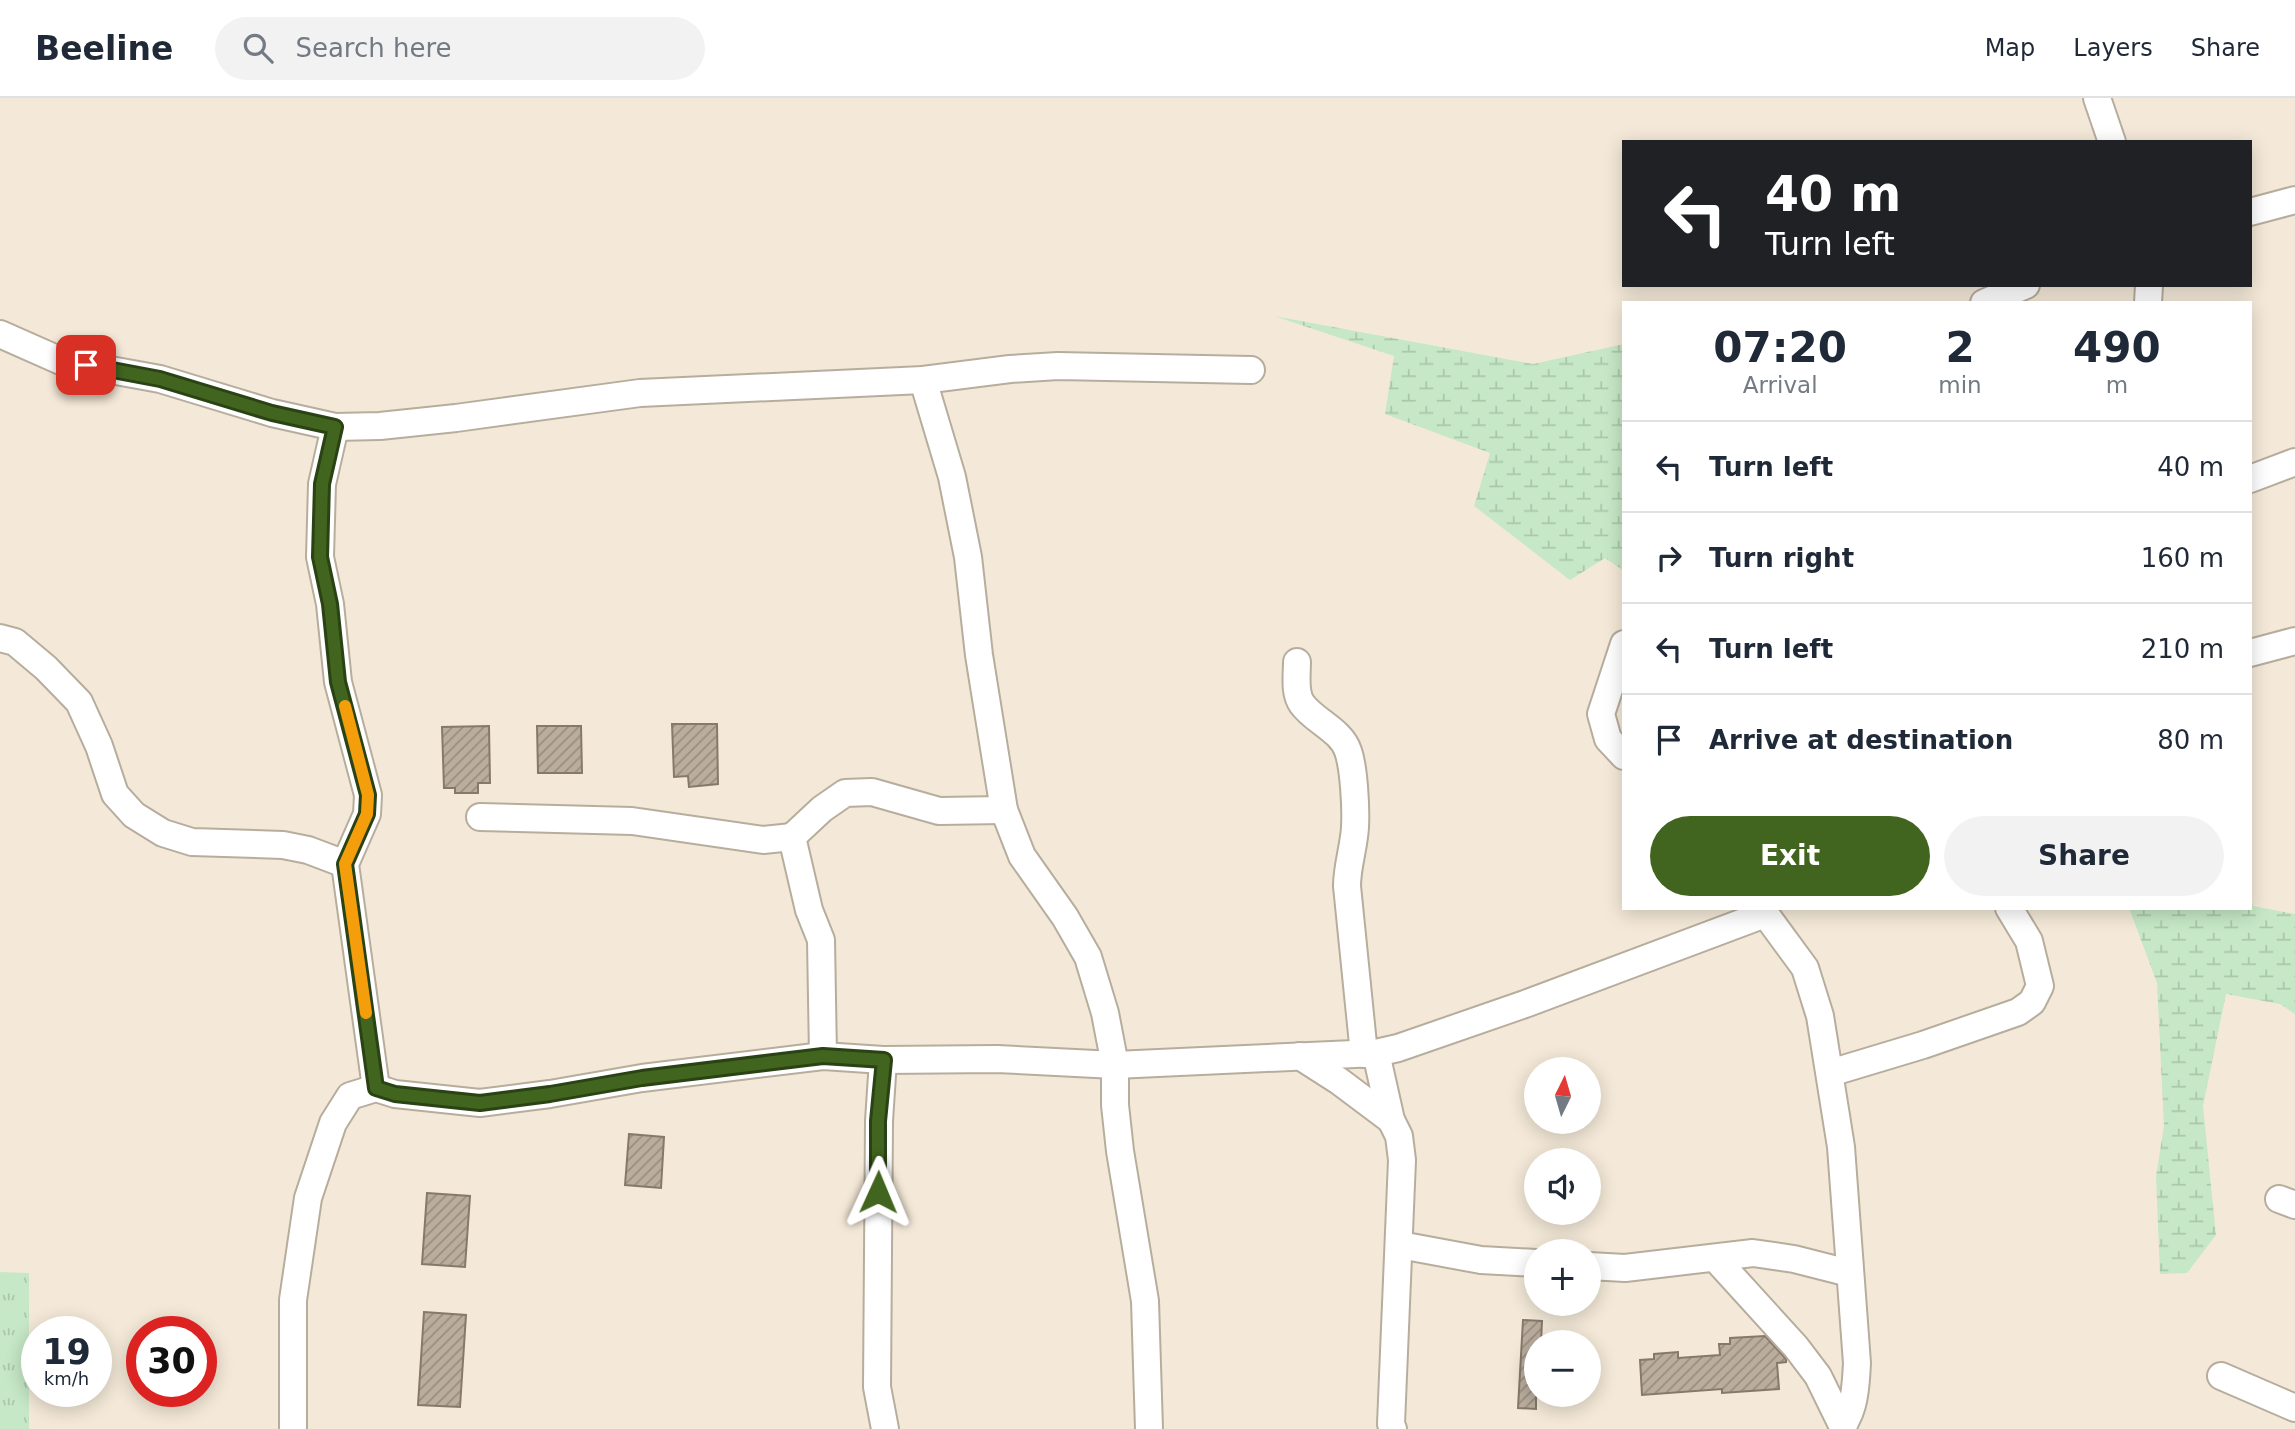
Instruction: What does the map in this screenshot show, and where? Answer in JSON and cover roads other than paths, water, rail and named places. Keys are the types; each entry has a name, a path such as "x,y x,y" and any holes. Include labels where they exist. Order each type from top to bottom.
{"street":[{"path":"2096,98 2111,140"},
{"path":"2252,211 2295,200"},
{"path":"1989,301 2021,287"},
{"path":"0,334 61,361 160,379 285,417 335,427 380,426 456,418 640,393 923,380 1058,366 1251,370"},
{"path":"923,380 952,477 968,557 979,655 1004,810 1022,856 1065,917 1087,957 1105,1013 1115,1065 1115,1105 1120,1151 1145,1301 1149,1429"},
{"path":"335,427 322,484 320,557 330,604 338,682 368,795 367,814 345,864 376,1088"},
{"path":"2252,478 2295,462"},
{"path":"0,638 15,642 79,702 99,746 115,794 134,815 163,833 192,842 283,845 308,850 345,864"},
{"path":"2252,652 2295,640"},
{"path":"1622,650 1601,715 1608,739 1622,753"},
{"path":"1297,662 1297,692 1302,704 1343,741 1348,751 1355,828 1347,874 1370,1053 1391,1120 1399,1136 1402,1160 1391,1424 1393,1429"},
{"path":"480,817 632,821 763,840 792,837 822,808 845,793 872,792 939,811 1004,810"},
{"path":"792,837 809,910 821,940 823,1056"},
{"path":"1830,1073 2018,1012 2032,1002 2039,986 2037,975 2029,942 2010,910"},
{"path":"293,1429 293,1300 308,1198 333,1123 350,1096 376,1088 395,1094 480,1103 642,1078 823,1056 884,1060 997,1059 1115,1065 1370,1053 1398,1048 1525,1004 1763,911 1805,968 1820,1016 1830,1073 1841,1147 1857,1363 1856,1389 1843,1427"},
{"path":"1300,1056 1391,1120"},
{"path":"884,1060 878,1121 877,1387 885,1429"},
{"path":"1400,1245 1481,1260 1524,1262"},
{"path":"1601,1267 1625,1268 1753,1253 1794,1259 1849,1273"},
{"path":"1715,1258 1796,1346 1818,1376 1843,1427"},
{"path":"2221,1376 2295,1408"}]}
